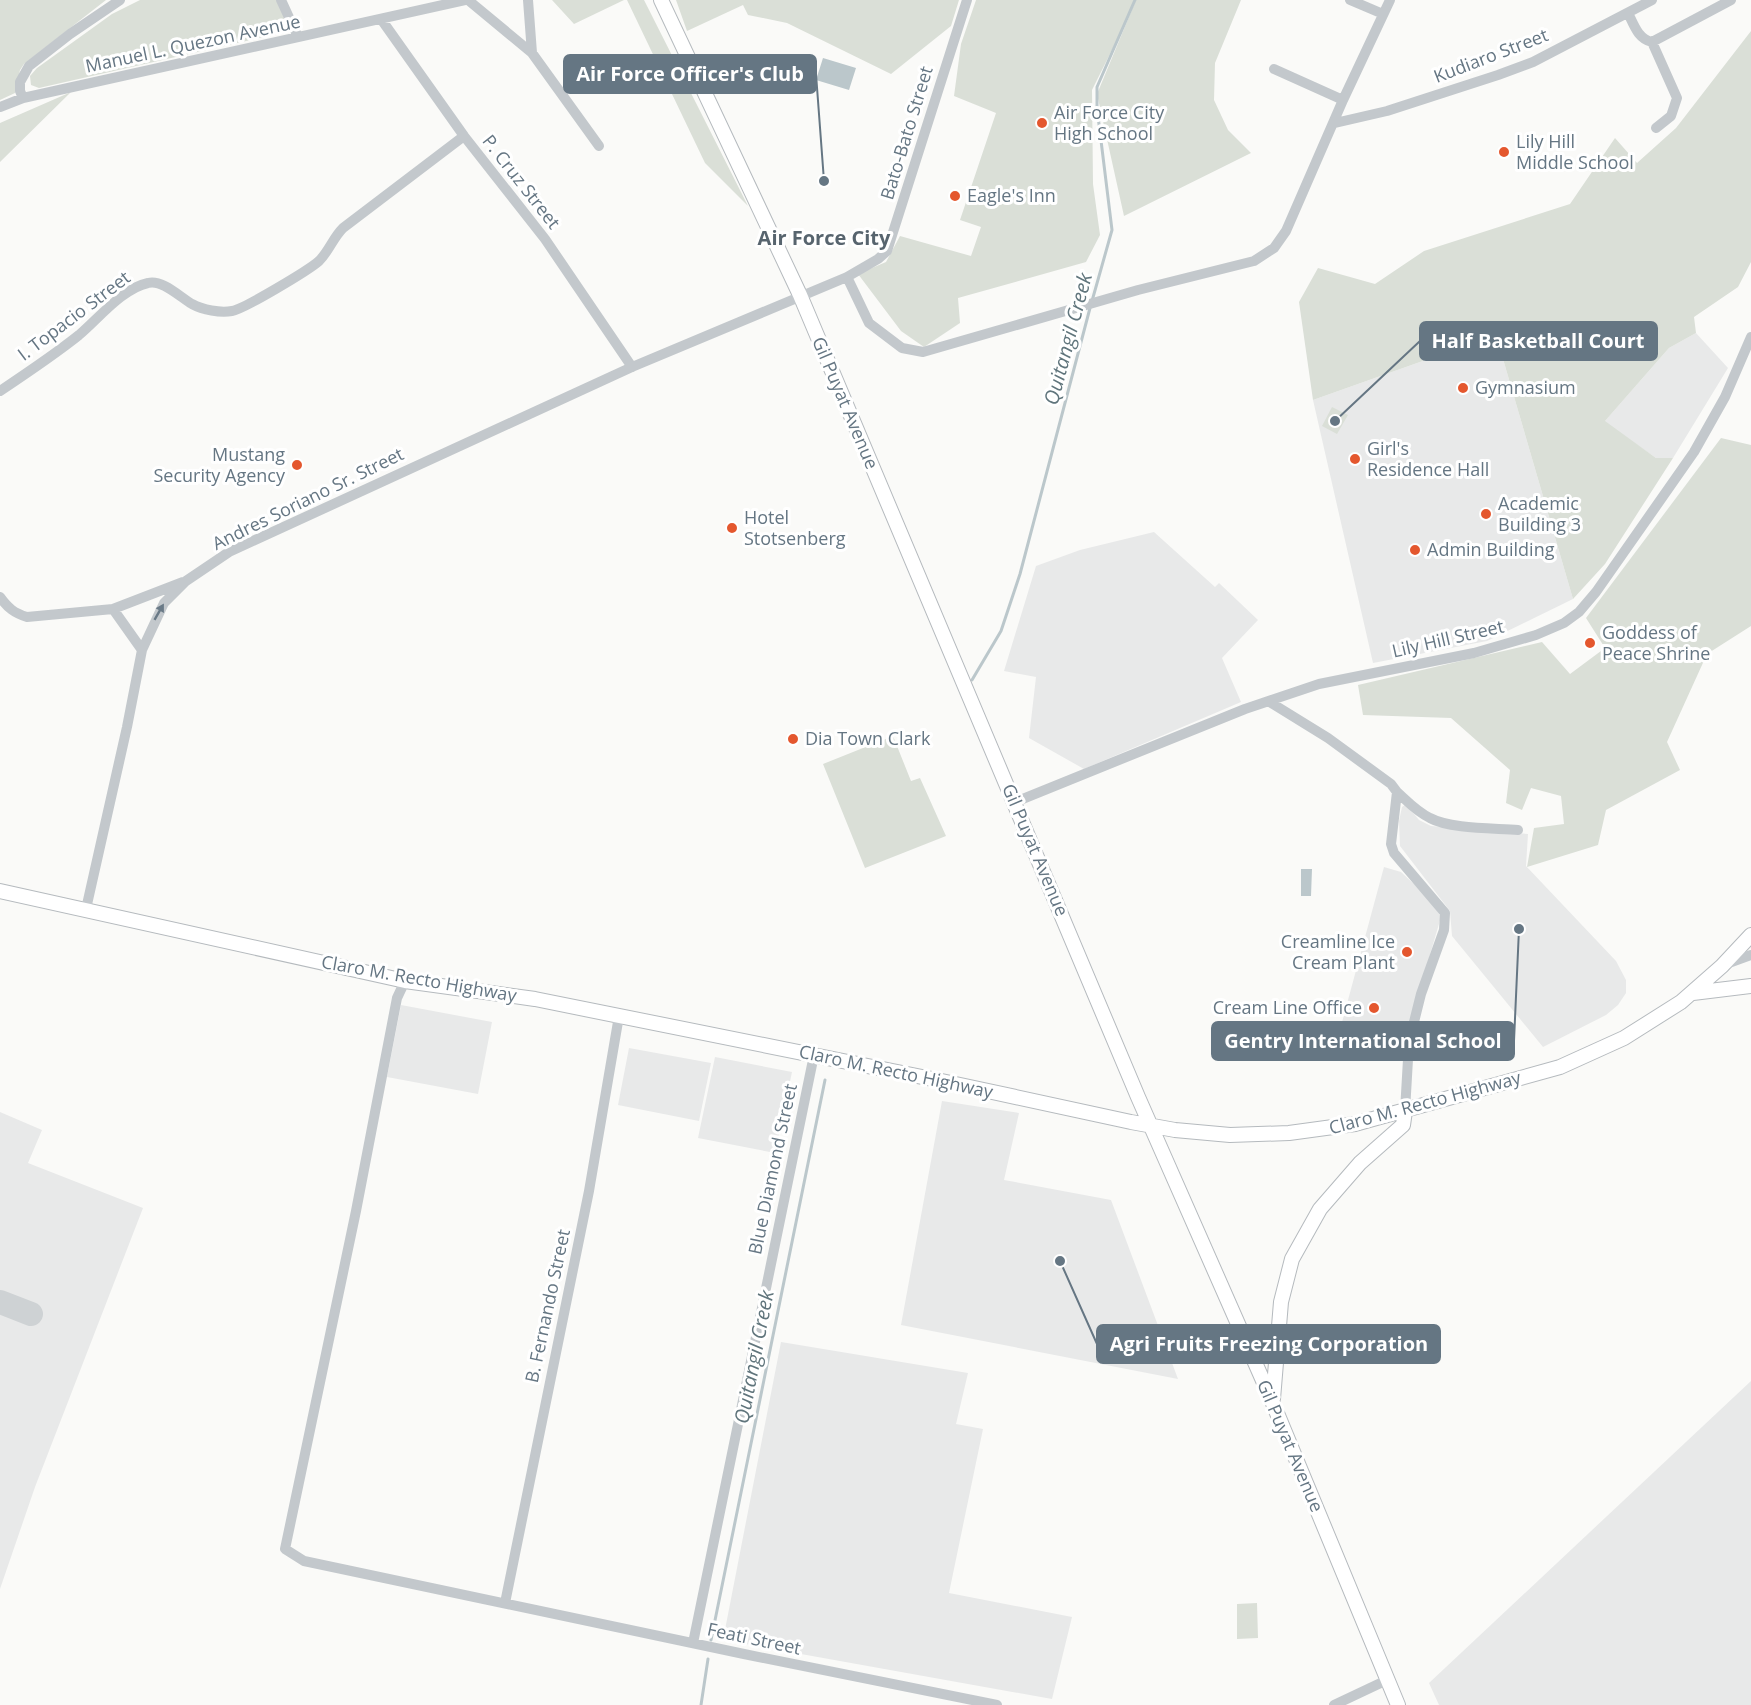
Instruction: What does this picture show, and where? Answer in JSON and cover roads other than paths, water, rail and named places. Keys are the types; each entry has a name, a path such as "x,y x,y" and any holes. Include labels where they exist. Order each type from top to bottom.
{"main road":[{"name":"Gil Puyat Avenue","path":"661,0 800,295 948,650 1015,802 1138,1098 1152,1126 1169,1171 1272,1401 1398,1705"},
{"name":"Claro M. Recto Highway","path":"0,891 405,981 535,999 1152,1126 1206,1134 1271,1135 1338,1128 1560,1067 1631,1034 1693,993 1750,940"},
{"path":"1693,993 1751,986"},
{"path":"1272,1401 1281,1302 1292,1259 1320,1209 1360,1163 1403,1125 1405,1111"}],"street":[{"path":"23,98 20,82 29,66 70,34 120,0"},
{"path":"281,0 298,37"},
{"path":"467,0 532,53 599,146"},
{"name":"Manuel L. Quezon Avenue","path":"0,108 23,98 467,0"},
{"path":"528,0 532,53"},
{"name":"Bato-Bato Street","path":"800,295 847,277 878,259 887,251 967,0"},
{"path":"1350,0 1383,14"},
{"path":"847,277 869,323 902,348 923,352 1096,302 1254,261 1274,248 1286,231 1335,123 1343,100 1390,0"},
{"name":"Kudiaro Street","path":"1335,123 1387,111 1533,62 1652,0"},
{"path":"1628,13 1639,35 1647,42 1652,42 1731,0"},
{"name":"P. Cruz Street","path":"381,19 464,136 545,239 632,367"},
{"path":"1652,42 1677,98 1671,116 1656,128"},
{"path":"1274,69 1343,100"},
{"name":"I. Topacio Street","path":"0,390 78,335 132,289 147,283 154,282 163,286 194,306 220,312 235,311 309,269 320,259 343,228 464,136"},
{"name":"Andres Soriano Sr. Street","path":"86,909 142,650 164,603 186,581 229,552 632,367 800,295"},
{"name":"Lily Hill Street","path":"1015,802 1268,701 1319,684 1474,652 1536,635 1564,623 1596,592 1694,452 1725,398 1751,336"},
{"path":"0,597 16,614 27,617 113,609 186,581"},
{"path":"113,609 142,650"},
{"path":"1268,701 1328,738 1391,784 1397,792 1432,820 1447,824 1518,830"},
{"path":"1397,792 1391,844 1394,853 1445,913 1446,921 1421,994 1409,1042 1405,1111"},
{"path":"1722,966 1751,955"},
{"name":"Feati Street","path":"405,981 397,998 356,1211 285,1549 304,1561 998,1705"},
{"name":"B. Fernando Street","path":"505,1603 589,1191 619,1016"},
{"name":"Blue Diamond Street","path":"693,1643 814,1055"},
{"path":"1334,1705 1387,1680"}],"waterway":[{"name":"Quitangil Creek","path":"1092,301 1112,230 1097,108 1097,87 1135,0"},
{"name":"Quitangil Creek","path":"972,680 1001,631 1020,574 1090,308"},
{"name":"Quitangil Creek","path":"711,1640 825,1080"},
{"name":"Quitangil Creek","path":"701,1705 708,1659"}],"place":[{"name":"Air Force City High School","path":"1042,123"},
{"name":"Lily Hill Middle School","path":"1504,152"},
{"name":"Air Force Officer's Club","path":"824,181"},
{"name":"Eagle's Inn","path":"955,196"},
{"name":"Gymnasium","path":"1463,388"},
{"name":"Half Basketball Court","path":"1335,421"},
{"name":"Girl's Residence Hall","path":"1355,459"},
{"name":"Mustang Security Agency","path":"297,465"},
{"name":"Academic Building 3","path":"1486,514"},
{"name":"Hotel Stotsenberg","path":"732,528"},
{"name":"Admin Building","path":"1415,550"},
{"name":"Goddess of Peace Shrine","path":"1590,643"},
{"name":"Dia Town Clark","path":"793,739"},
{"name":"Gentry International School","path":"1519,929"},
{"name":"Creamline Ice Cream Plant","path":"1407,952"},
{"name":"Cream Line Office","path":"1374,1008"},
{"name":"Agri Fruits Freezing Corporation","path":"1060,1261"}],"district":[{"name":"Air Force City","path":"824,238"}]}
